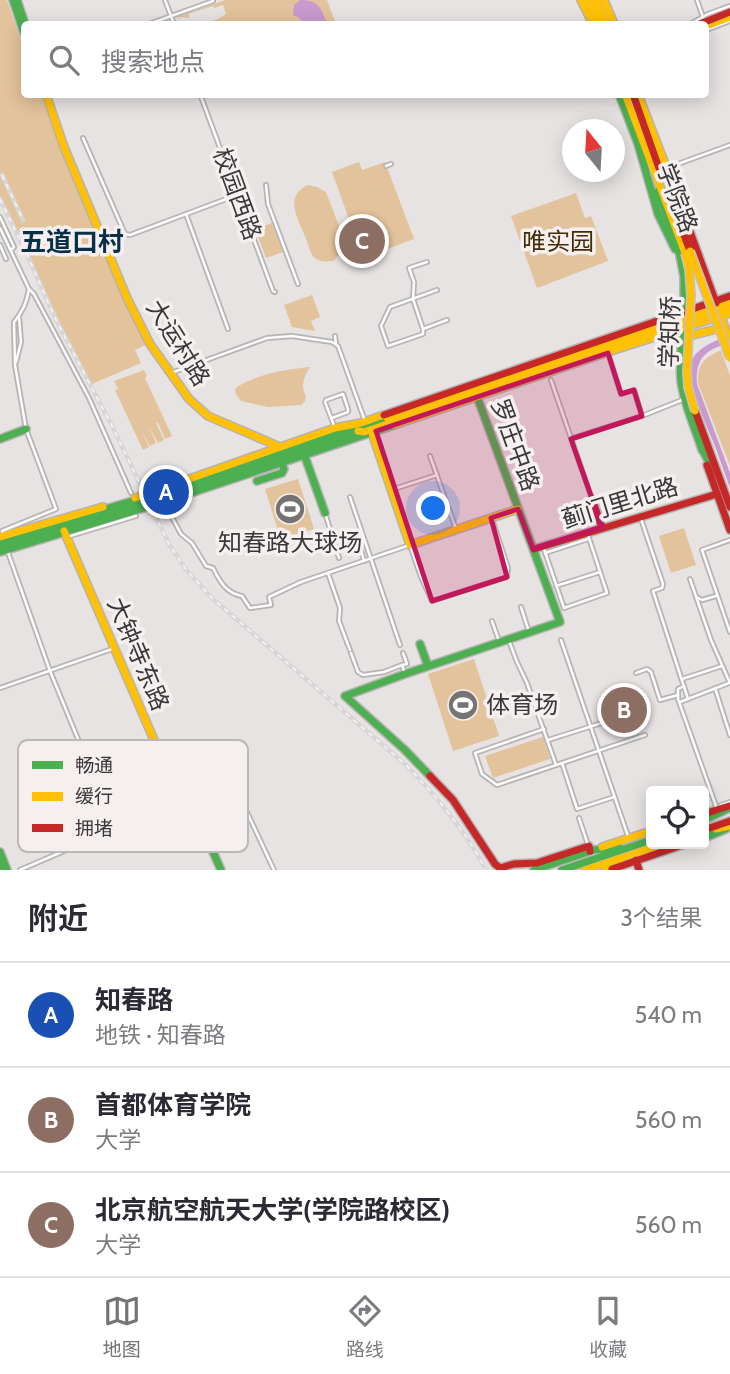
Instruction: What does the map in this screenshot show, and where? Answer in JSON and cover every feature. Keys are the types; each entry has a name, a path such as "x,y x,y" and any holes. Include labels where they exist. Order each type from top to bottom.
{"main road":[{"path":"15,0 24,21"},
{"path":"15,0 21,22"},
{"path":"581,0 592,21"},
{"path":"589,0 602,21"},
{"path":"596,0 603,21"},
{"path":"604,0 613,21"},
{"path":"702,21 730,17"},
{"path":"709,26 730,17"},
{"name":"大运村路","path":"47,98 65,148 127,298 148,341 189,398 208,416 282,455"},
{"name":"学院路","path":"621,98 668,237 685,254"},
{"name":"学院路","path":"626,98 685,254"},
{"name":"学院路","path":"637,98 637,107 685,254 681,381 702,449"},
{"name":"学院路","path":"638,98 667,168 730,340"},
{"path":"628,117 638,129"},
{"path":"656,159 677,197"},
{"name":"学知桥","path":"685,254 730,358"},
{"name":"学知桥","path":"685,254 691,295 688,387 727,498"},
{"path":"685,292 709,284"},
{"path":"718,309 730,296"},
{"path":"718,309 730,302"},
{"path":"476,394 684,320 730,307"},
{"path":"718,309 730,313"},
{"path":"282,455 335,428 369,427 476,394 608,353 684,320"},
{"path":"282,455 304,454 369,427 605,340 684,320"},
{"path":"683,337 726,328"},
{"name":"罗庄中路","path":"476,394 560,622 529,632"},
{"path":"2,540 63,527 171,494 356,427 369,427"},
{"path":"369,427 410,545 518,509"},
{"path":"0,439 26,429"},
{"path":"702,449 730,530"},
{"path":"702,449 730,507"},
{"path":"304,454 325,513"},
{"path":"257,481 282,473 282,455"},
{"name":"蓟门里北路","path":"534,549 544,549 602,527 717,494"},
{"path":"592,499 602,527"},
{"name":"大钟寺东路","path":"63,527 154,740"},
{"path":"529,632 345,696 405,750 453,800 500,868 537,863 591,849 646,848"},
{"path":"420,644 428,666"},
{"path":"709,812 730,807"},
{"path":"709,818 730,807"},
{"path":"709,830 730,825"},
{"path":"709,836 730,825"},
{"path":"607,870 646,836"},
{"path":"585,870 646,843"},
{"path":"562,870 646,847"},
{"path":"534,870 591,849"},
{"path":"633,850 639,870"},
{"path":"0,852 3,869"},
{"name":"大钟寺东路","path":"213,852 221,870"}],"street":[{"path":"165,0 173,21"},
{"path":"697,0 702,21 730,6"},
{"path":"158,21 213,1"},
{"name":"校园西路","path":"201,98 272,291 275,292"},
{"path":"83,138 124,232 130,235 237,195"},
{"path":"667,168 730,145"},
{"path":"266,185 268,204 298,284"},
{"path":"186,214 228,329"},
{"path":"0,218 29,289 89,398 131,493"},
{"path":"0,245 6,259"},
{"path":"427,262 409,268 414,282 413,299 423,334 388,346 381,326 390,307 413,299 437,290"},
{"path":"29,289 28,299 14,322 15,365 26,429 55,509 2,540 78,740"},
{"path":"423,329 447,320"},
{"path":"171,373 267,338 292,336 336,344"},
{"path":"335,336 369,427"},
{"path":"608,353 621,394 634,390 642,416"},
{"path":"551,380 592,499"},
{"path":"335,428 326,400 354,391"},
{"path":"332,418 348,412 343,394"},
{"path":"571,439 682,400"},
{"path":"430,456 456,530"},
{"path":"391,490 437,475"},
{"path":"351,497 400,645"},
{"path":"167,508 181,534 192,543 206,566 213,568 220,583 232,595 242,596 250,608 271,605 269,597 301,582 410,545 432,601 507,577 508,568 491,518"},
{"path":"325,513 339,558"},
{"path":"63,527 136,516"},
{"path":"640,516 663,584 662,588 653,592 688,699"},
{"path":"586,531 589,539 607,593 564,608 544,549 589,539"},
{"path":"358,540 364,561"},
{"path":"730,540 702,550 730,632"},
{"path":"556,586 600,572"},
{"path":"328,573 337,596 340,621 358,672 363,676 407,664 403,653"},
{"path":"680,702 730,683 690,579"},
{"path":"696,597 702,600 716,596"},
{"path":"520,607 529,632"},
{"path":"492,621 499,642"},
{"path":"508,639 556,765"},
{"path":"561,640 633,850"},
{"path":"0,688 115,649"},
{"path":"402,665 405,674"},
{"path":"682,679 722,666"},
{"path":"636,673 647,669 650,672 660,701 678,695"},
{"path":"684,686 678,688 678,695 717,809"},
{"path":"715,688 730,735"},
{"path":"548,741 605,722"},
{"path":"544,729 475,752 482,774 497,785 645,735"},
{"path":"562,763 577,809 614,797"},
{"path":"248,814 274,870"},
{"path":"579,818 591,849"},
{"path":"20,870 62,852"}],"highlighted area":[{"path":"608,353 621,394 634,390 642,416 571,439 602,527 533,549 518,509 491,518 507,577 432,601 376,431"}],"green space":[{"path":"0,0 7,0 21,40 21,98 42,98 62,150 147,344 135,350 141,363 92,384 0,196"},
{"path":"225,0 327,0 335,21 212,21 226,14 223,5 189,14 189,18 182,17 177,21 178,17"},
{"path":"359,162 362,170 385,162 414,239 363,258 332,172"},
{"path":"308,185 326,192 344,239 343,251 333,261 319,260 312,255 294,207 296,195"},
{"name":"唯实园","path":"576,193 585,218 591,216 608,261 537,288 511,216"},
{"path":"272,223 283,252 266,258 255,229"},
{"path":"312,295 320,317 311,321 315,331 292,327 284,305"},
{"path":"721,350 730,376 730,466 698,383 703,362"},
{"path":"310,367 304,382 305,401 301,405 268,407 241,401 236,394 237,387 254,378"},
{"path":"144,370 147,376 145,378 172,436 165,439 156,423 164,440 158,443 149,427 156,443 150,446 141,430 149,447 143,450 115,390 118,389 114,381"},
{"name":"知春路大球场","path":"298,479 314,529 281,540 265,489"},
{"path":"684,528 696,565 671,573 659,536"},
{"name":"体育场","path":"474,659 499,736 453,751 428,674"},
{"path":"543,737 550,759 493,778 485,756"}],"shaded area":[{"path":"300,0 312,2 321,10 326,21 302,21 293,15 294,5"},
{"path":"730,336 730,343 714,348 700,361 697,384 730,473 730,488 697,402 690,366 693,358 705,346"}],"railway":[{"path":"2,175 23,220"},
{"path":"0,199 55,318 112,426 169,544 187,571 213,599 406,765 450,814 486,870"}],"traffic: fast":[{"path":"13,0 21,24"},
{"path":"17,0 24,21"},
{"path":"621,98 638,144 658,214 675,249"},
{"path":"658,191 681,258"},
{"path":"680,256 684,277 684,313"},
{"path":"683,325 680,360 682,390 702,450"},
{"path":"430,776 345,696 560,622 475,391"},
{"path":"0,541 162,492 387,418"},
{"path":"0,552 173,499 394,425"},
{"path":"0,439 26,429"},
{"path":"0,546 171,494 358,431"},
{"path":"702,449 714,472"},
{"path":"304,454 325,513"},
{"path":"257,481 282,473 282,463"},
{"path":"420,644 428,666"},
{"path":"709,818 730,808"},
{"path":"709,836 726,829"},
{"path":"562,870 646,842"},
{"path":"593,850 620,848"},
{"path":"534,870 591,851"},
{"path":"0,852 7,870"},
{"path":"213,852 221,870"},
{"path":"0,866 2,870"}],"traffic: slow":[{"path":"581,0 592,21"},
{"path":"589,0 598,21"},
{"path":"596,0 605,21"},
{"path":"604,0 613,21"},
{"path":"709,25 730,17"},
{"path":"47,98 64,147 127,298 150,344 189,399 208,416 280,447"},
{"path":"627,98 685,253"},
{"path":"640,98 673,185"},
{"path":"662,170 677,197"},
{"path":"690,251 730,358"},
{"path":"685,253 691,295 688,387 695,411"},
{"path":"387,418 730,302"},
{"path":"358,431 364,432 730,308"},
{"path":"394,425 730,313"},
{"path":"720,315 730,340"},
{"path":"689,336 721,328"},
{"path":"135,498 335,428 384,415"},
{"path":"371,430 410,545 518,509"},
{"path":"0,537 103,507"},
{"path":"64,531 154,740"},
{"path":"716,829 730,826"},
{"path":"602,847 646,833"},
{"path":"585,870 648,849"},
{"path":"606,870 620,861"}],"traffic: jam":[{"path":"708,21 730,12"},
{"path":"634,98 661,174"},
{"path":"667,191 690,251"},
{"path":"677,196 716,303"},
{"path":"384,415 730,296"},
{"path":"695,411 730,507"},
{"path":"707,465 730,530"},
{"path":"534,549 717,494"},
{"path":"592,499 602,527"},
{"path":"430,776 453,800 500,868 537,863 589,846 590,851"},
{"path":"709,812 729,806"},
{"path":"709,828 730,821"},
{"path":"612,869 670,849"},
{"path":"636,860 639,870"}],"place":[{"name":"北京航空航天大学(学院路校区)","path":"362,241"},
{"name":"知春路","path":"166,492"},
{"name":"知春路大球场","path":"290,509"},
{"name":"体育场","path":"463,705"},
{"name":"首都体育学院","path":"624,710"}],"district":[{"name":"五道口村","path":"72,242"}]}
